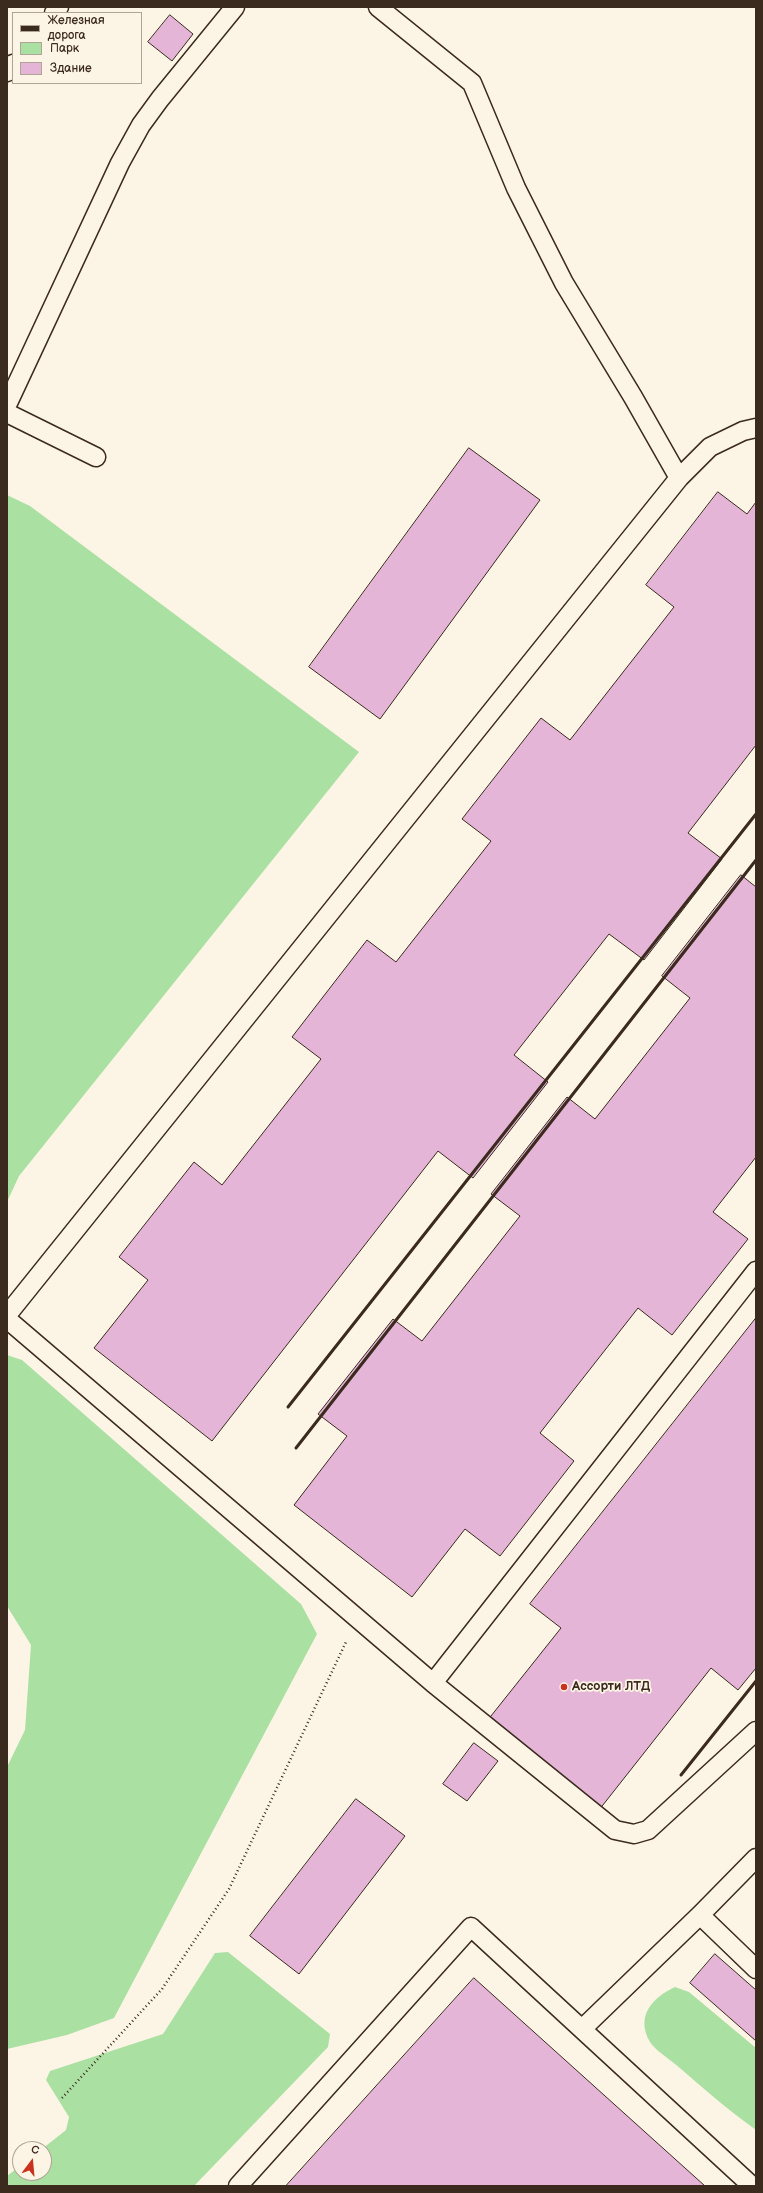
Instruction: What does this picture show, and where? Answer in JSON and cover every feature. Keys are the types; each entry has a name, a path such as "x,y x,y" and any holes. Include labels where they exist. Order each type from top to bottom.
{"lane":[{"path":"7,405 120,162 141,125 160,99 235,7"},
{"path":"378,7 472,83 516,188 564,283 633,396 679,478"},
{"path":"7,413 96,458"},
{"path":"7,1315 679,478 710,447 743,431 756,428"},
{"path":"433,1683 756,1272"},
{"path":"7,1319 433,1683 615,1830 634,1834 648,1830 756,1731"},
{"path":"582,2030 756,1858"},
{"path":"700,1915 756,1969"},
{"path":"238,2186 471,1927 752,2186"}],"path":[{"path":"62,2098 162,1989 229,1889 357,1619"}],"green space":[{"path":"7,495 30,506 359,752 19,1176 7,1202"},
{"path":"7,1355 22,1360 301,1604 317,1634 114,2018 67,2035 7,2049 7,1767 25,1730 31,1645 7,1606"},
{"path":"228,1952 330,2034 328,2047 194,2186 7,2186 7,2176 12,2172 12,2181 52,2181 52,2141 66,2130 69,2117 46,2080 50,2071 163,2034 215,1953"},
{"path":"675,1987 689,1992 756,2048 756,2130 658,2051 650,2042 644,2024 649,2008 660,1996"}],"building":[{"path":"170,15 193,34 172,61 148,42"},
{"path":"469,448 540,500 380,719 309,667"},
{"path":"718,492 747,514 756,502 756,745 688,833 722,859 644,960 609,934 514,1055 548,1082 473,1178 438,1151 212,1441 94,1348 148,1280 119,1257 194,1162 222,1185 321,1059 292,1037 367,940 396,962 491,841 462,819 541,718 570,740 674,607 646,585"},
{"path":"741,875 756,887 756,1157 713,1212 748,1239 672,1335 638,1308 540,1433 574,1461 500,1556 465,1529 412,1597 294,1505 347,1436 318,1414 393,1319 422,1341 520,1216 491,1194 567,1097 595,1119 690,998 662,976"},
{"path":"756,1318 756,1668 738,1690 711,1668 599,1810 487,1721 561,1628 530,1604"},
{"path":"474,1743 498,1761 467,1801 443,1784"},
{"path":"356,1799 405,1836 299,1974 250,1936"},
{"path":"715,1954 756,1990 756,2041 690,1983"},
{"path":"474,1978 705,2186 286,2186"}],"railway":[{"path":"288,1407 756,814"},
{"path":"296,1448 756,860"},
{"path":"681,1775 756,1681"}],"place":[{"name":"Ассорти ЛТД","path":"564,1687"}]}
